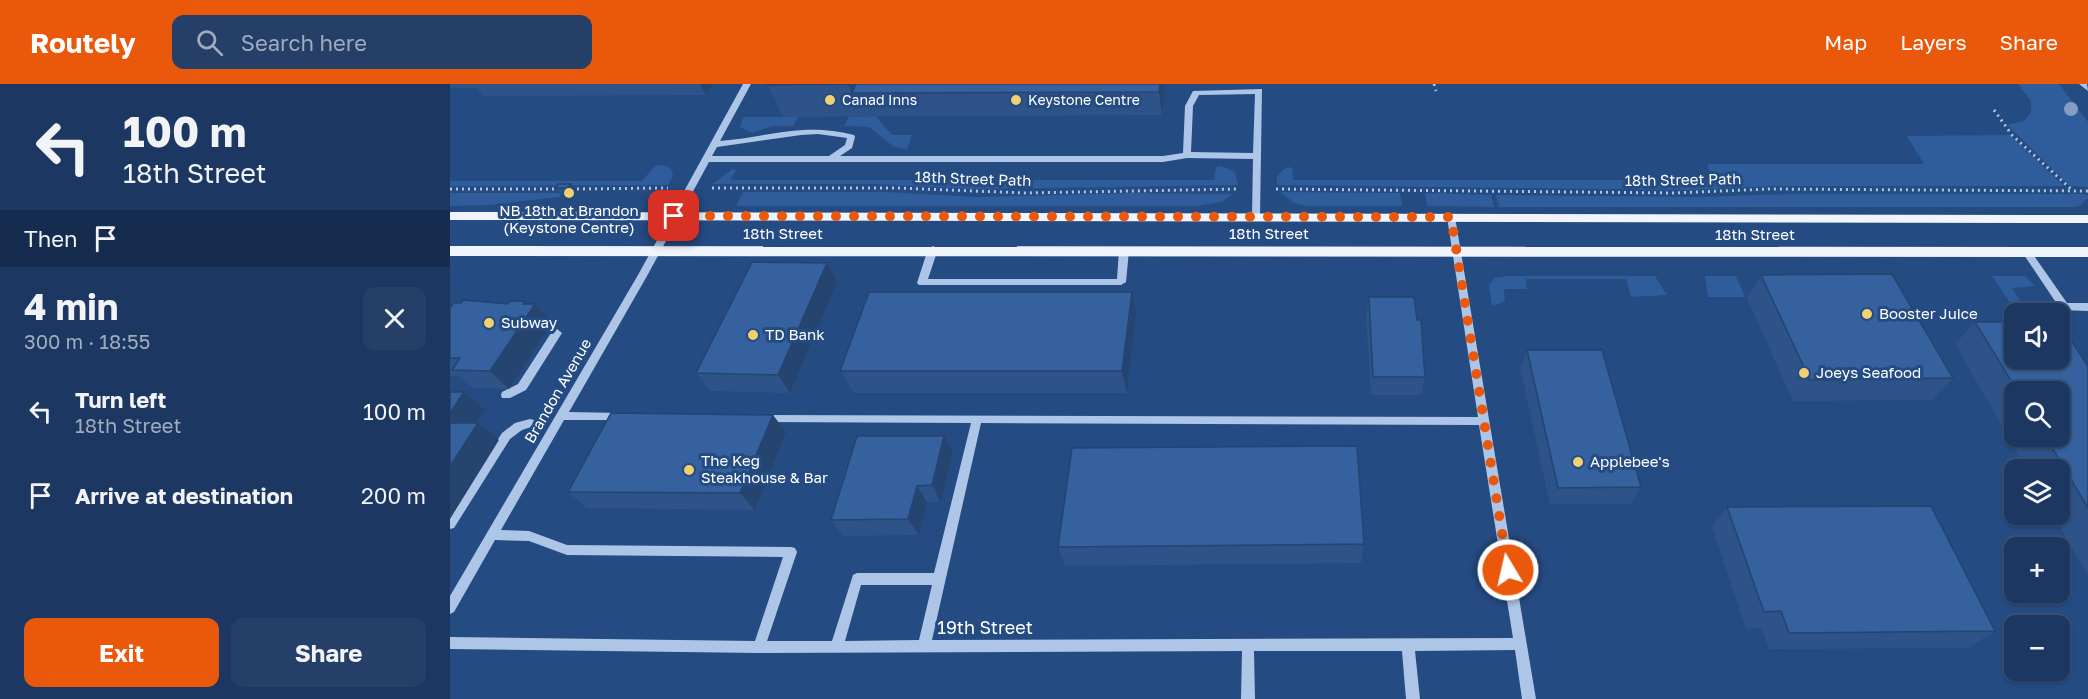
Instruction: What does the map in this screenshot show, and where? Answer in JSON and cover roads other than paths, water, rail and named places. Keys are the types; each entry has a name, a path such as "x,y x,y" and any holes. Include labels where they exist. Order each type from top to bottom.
{"main road":[{"name":"18th Street","path":"450,216 2088,217"},
{"name":"18th Street","path":"450,251 933,249 2088,252"}],"street":[{"name":"Brandon Avenue","path":"450,608 656,250 747,84"},
{"path":"1187,155 1191,99 1196,93 1259,91 1256,216"},
{"path":"714,144 796,133 835,133 852,137"},
{"path":"832,159 849,146 852,137"},
{"path":"852,137 858,152 864,159"},
{"path":"706,159 1163,159 1187,155 1258,156"},
{"path":"1451,217 1529,699"},
{"path":"933,249 922,283 1121,282 1125,250"},
{"path":"2027,252 2064,307 2088,307"},
{"path":"506,394 522,387 558,333"},
{"path":"561,416 631,417"},
{"path":"750,418 1484,421"},
{"path":"924,646 976,419"},
{"path":"450,524 501,441 512,430 530,423"},
{"path":"492,535 529,536 567,550 791,552 759,647"},
{"path":"837,646 857,579 939,579"},
{"name":"19th Street","path":"450,643 759,647 1520,644"},
{"path":"1408,644 1413,699"},
{"path":"1248,645 1248,699"}],"place":[{"name":"Canad Inns","path":"830,100"},
{"name":"Keystone Centre","path":"1016,100"},
{"name":"NB 18th at Brandon (Keystone Centre)","path":"569,193"},
{"name":"Booster Juice","path":"1867,314"},
{"name":"Subway","path":"489,323"},
{"name":"TD Bank","path":"753,335"},
{"name":"Joeys Seafood","path":"1804,373"},
{"name":"Applebee's","path":"1578,462"},
{"name":"The Keg Steakhouse & Bar","path":"689,470"}]}
